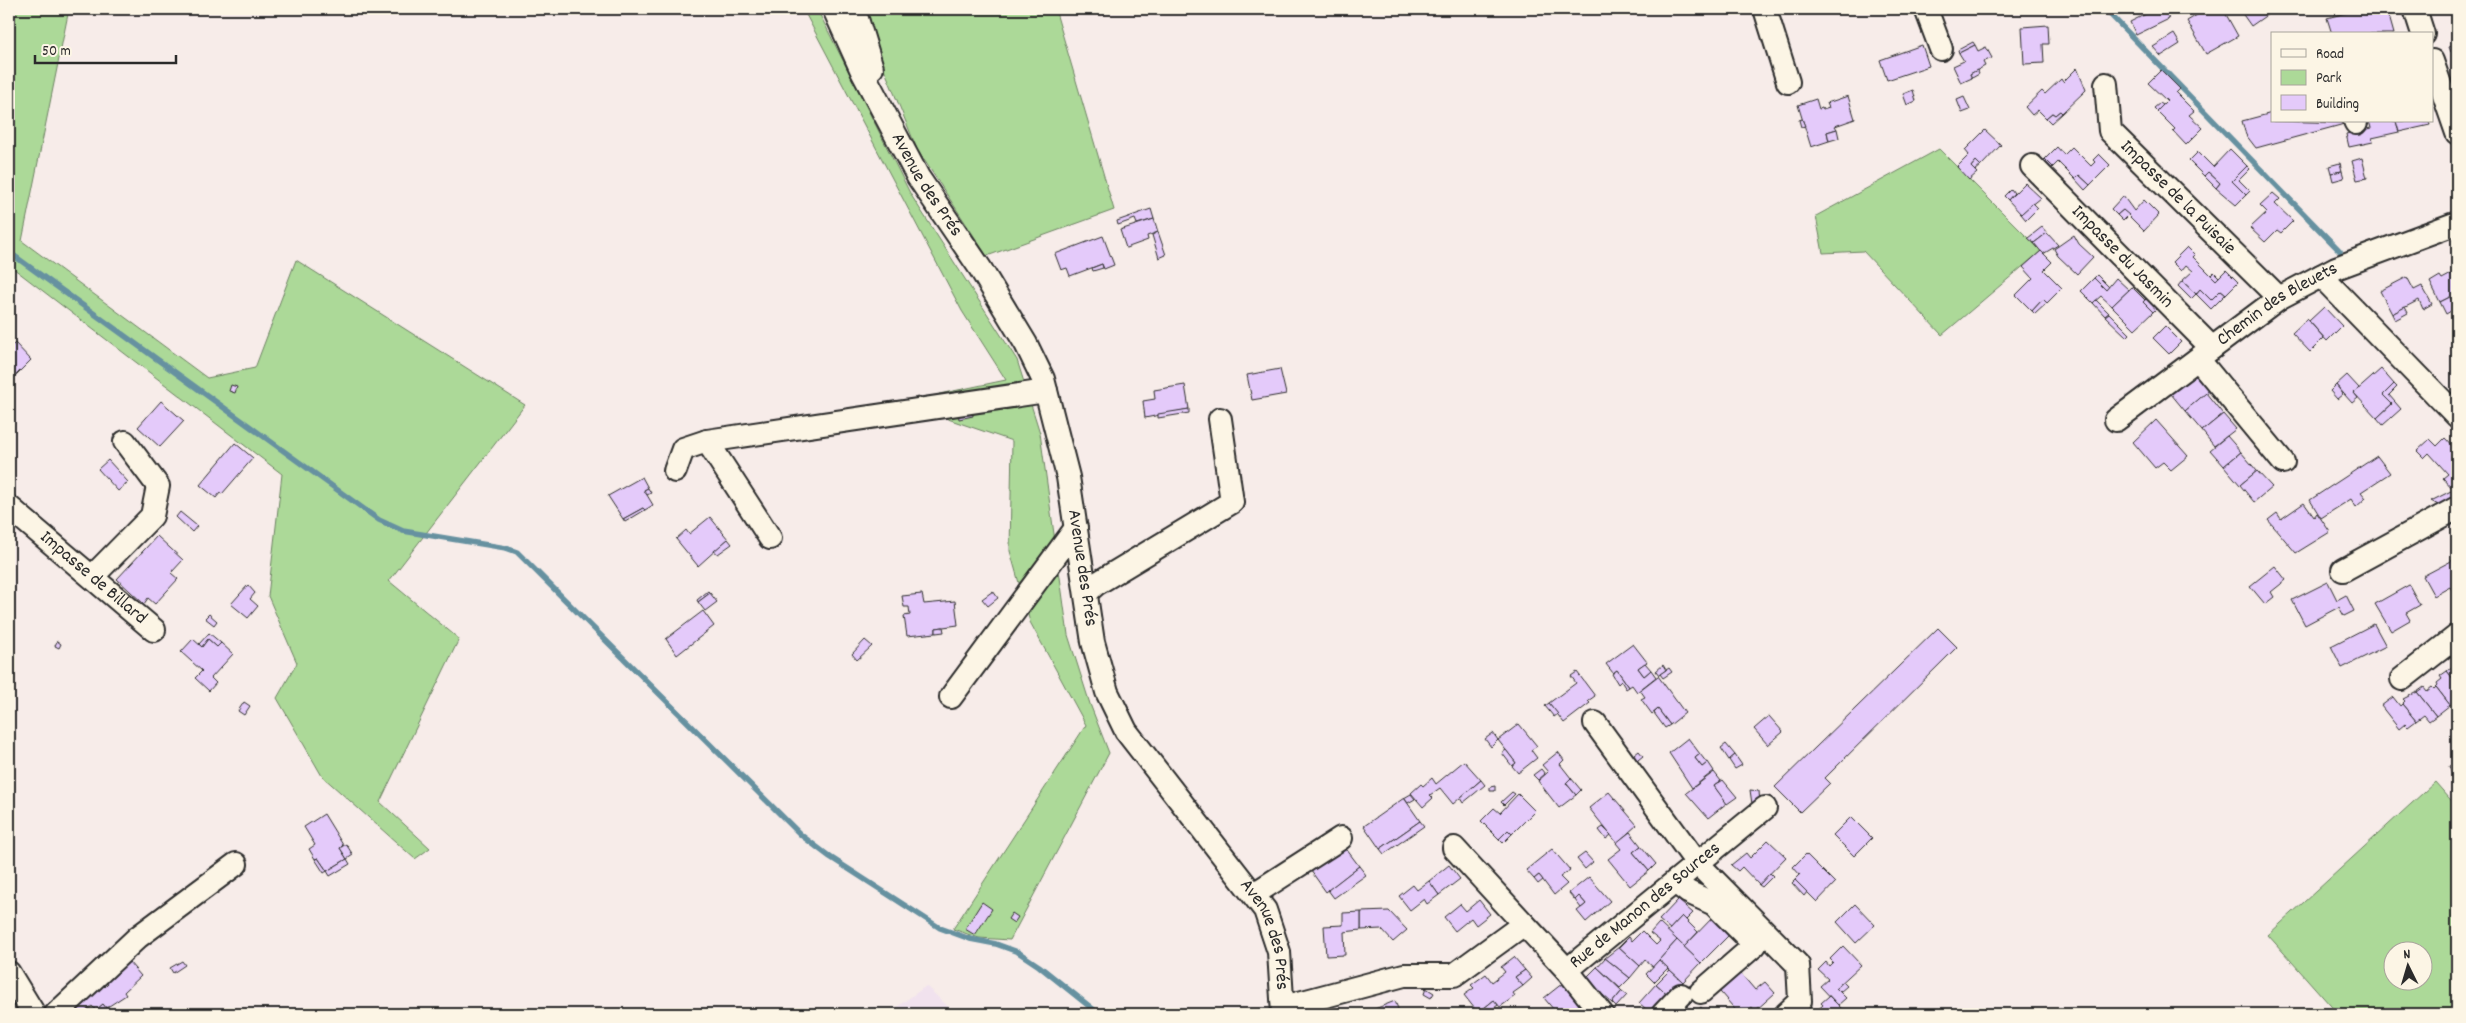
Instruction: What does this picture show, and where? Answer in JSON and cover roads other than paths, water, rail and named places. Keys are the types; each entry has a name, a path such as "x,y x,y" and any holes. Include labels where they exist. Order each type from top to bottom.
{"street":[{"name":"Avenue des Prés","path":"834,9 846,40 918,177 980,268 1026,344 1043,379 1068,477 1093,642 1107,692 1126,731 1265,910 1279,952 1284,1010"},
{"name":"Avenue des Prés","path":"854,9 883,112"},
{"path":"1765,9 1788,82"},
{"path":"1926,9 1940,49"},
{"path":"2415,9 2422,32"},
{"path":"2434,68 2457,133"},
{"name":"Impasse de la Puisaie","path":"2106,84 2110,131 2279,298"},
{"name":"Impasse du Jasmin","path":"2032,166 2205,354 2284,462"},
{"name":"Chemin des Bleuets","path":"2116,420 2279,298 2321,276 2457,223"},
{"path":"2321,276 2457,416"},
{"path":"675,471 682,449 708,440 1046,390"},
{"path":"1086,593 1096,584 1232,502 1220,419"},
{"path":"708,440 770,538"},
{"path":"92,577 152,516 158,486 125,442"},
{"name":"Impasse de Billard","path":"9,507 154,630"},
{"path":"2343,570 2457,508"},
{"path":"951,697 1076,528"},
{"path":"2402,679 2457,636"},
{"path":"1595,723 1697,863 1798,965 1800,1001 1786,1014"},
{"name":"Rue de Manon des Sources","path":"1454,848 1567,970 1765,808"},
{"path":"1254,894 1341,838"},
{"path":"56,1014 138,937 236,864"},
{"path":"1663,1014 1754,945 1714,904 1688,892 1675,882"},
{"path":"1284,1010 1404,975 1454,975 1524,924"},
{"path":"1567,970 1602,1014"},
{"path":"9,973 34,1014"}],"waterway":[{"path":"2105,9 2340,251"},
{"path":"9,252 379,520 403,531 506,548 517,552 801,835 830,857 940,928 970,939 996,944 1018,952 1039,966 1099,1014"}]}
